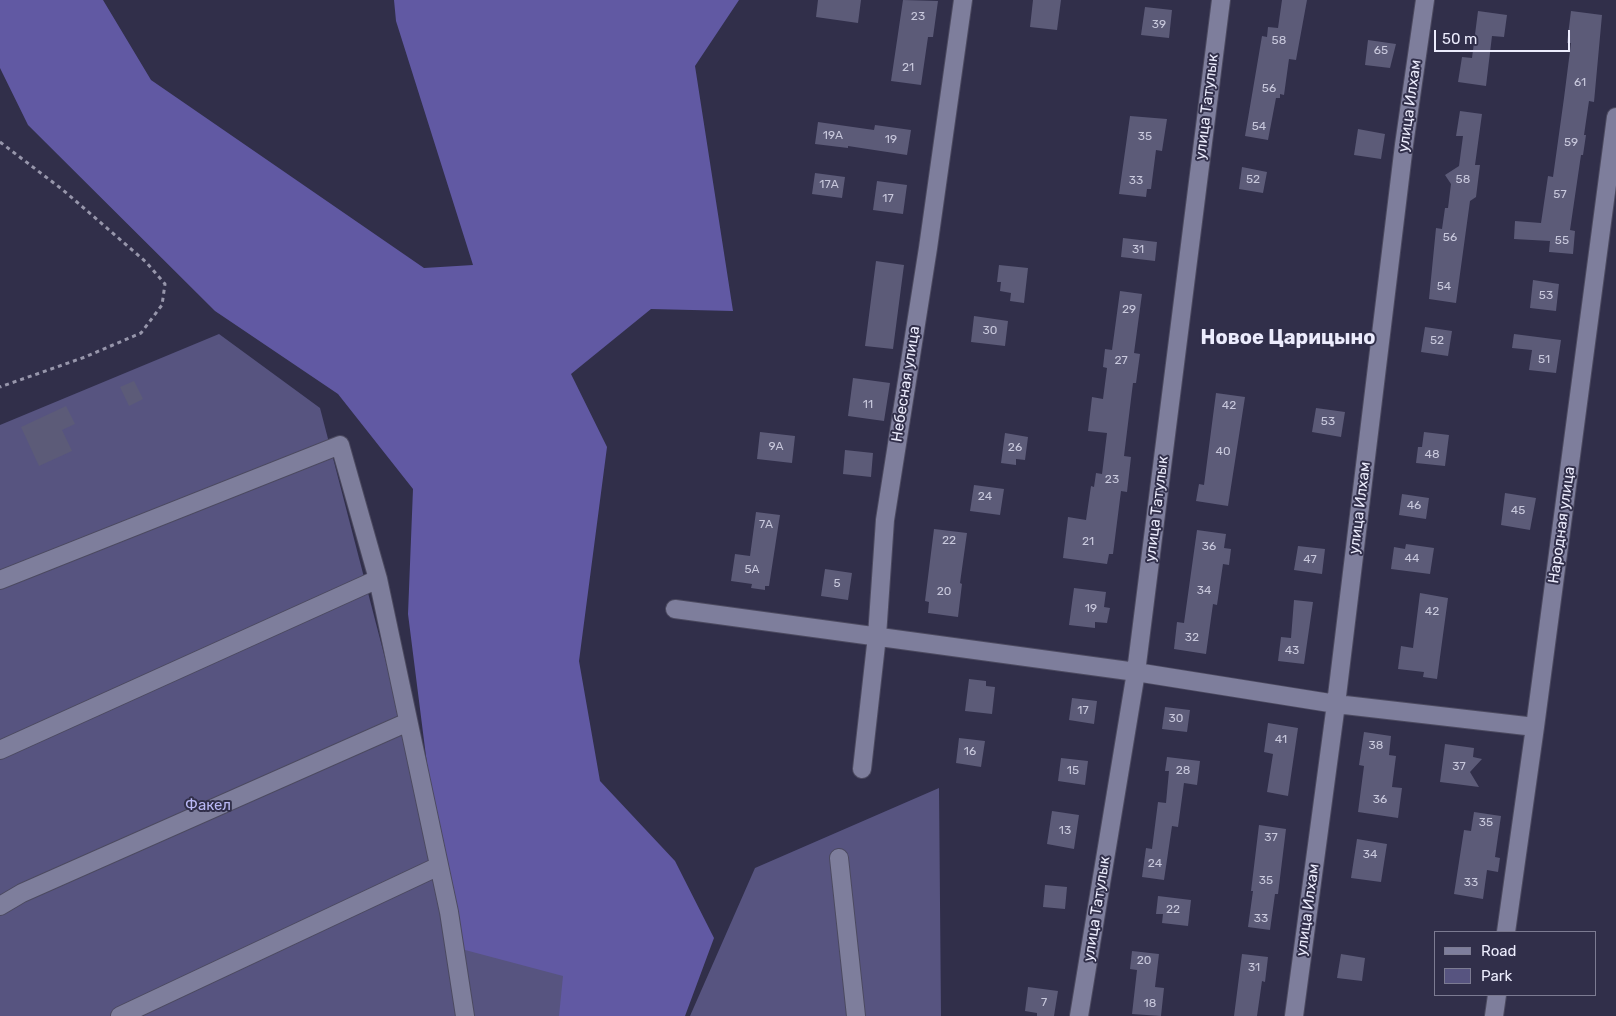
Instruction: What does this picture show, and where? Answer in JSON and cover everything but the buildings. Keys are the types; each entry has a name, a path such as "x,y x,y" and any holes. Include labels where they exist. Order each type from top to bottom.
{"street":[{"name":"Небесная улица","path":"862,769 877,636 885,520 928,248 963,0"},
{"name":"улица Татулык","path":"1079,1016 1136,672 1221,0"},
{"name":"улица Илхам","path":"1294,1016 1336,704 1404,145 1425,0"},
{"name":"Народная улица","path":"1506,931 1536,727 1616,117"},
{"path":"0,580 340,445 378,579 439,866 466,1016"},
{"path":"0,750 378,579"},
{"path":"675,609 1136,672 1336,704 1536,727"},
{"path":"0,906 22,893 408,722"},
{"path":"839,858 856,1016"},
{"path":"120,1016 439,866"},
{"path":"1494,1016 1497,996"}],"path":[{"path":"0,142 70,196 146,262 165,284 162,305 141,333 85,357 0,387"}],"green space":[{"name":"Факел","path":"219,334 320,408 439,866 575,979 569,1016 0,1016 0,425"},
{"path":"939,788 941,1016 690,1016 755,868"}],"shaded area":[{"path":"0,0 103,0 151,80 424,268 473,265 396,21 394,0 739,0 695,66 733,311 651,309 571,374 607,447 579,661 600,781 675,861 714,938 685,1016 559,1016 563,976 450,946 408,614 413,489 338,394 215,311 28,125 0,68"}],"district":[{"name":"Новое Царицыно","path":"1288,338"}]}
